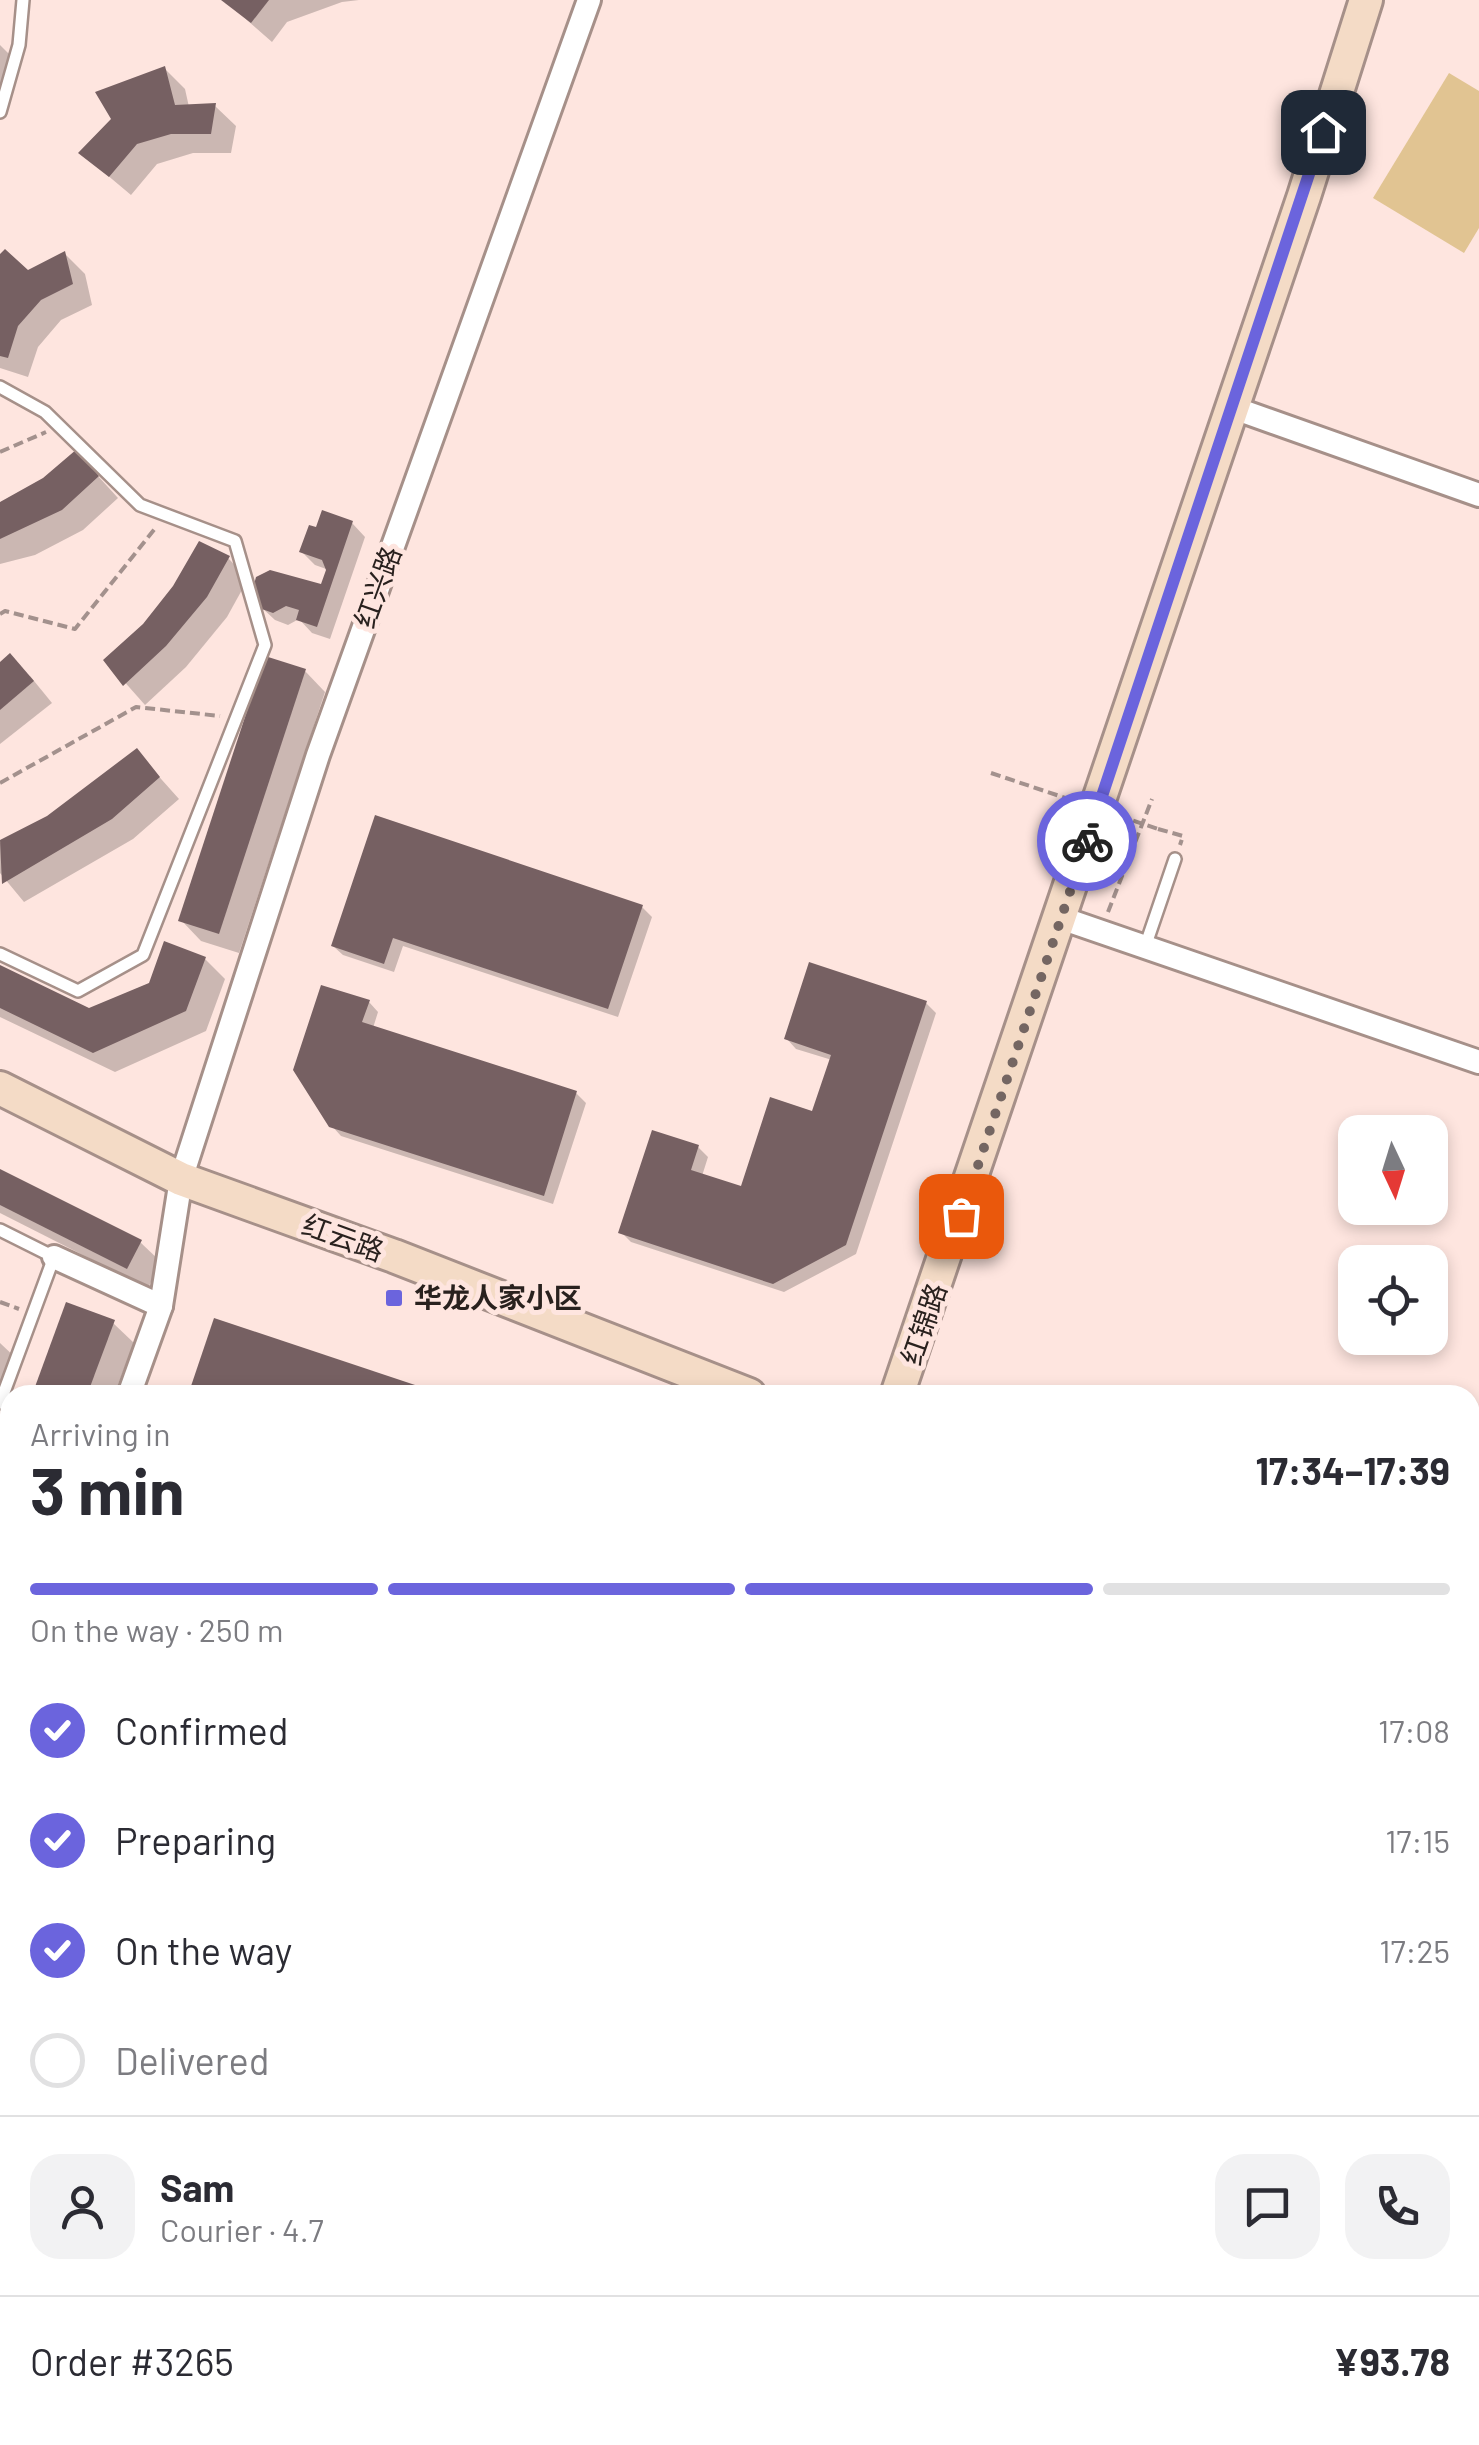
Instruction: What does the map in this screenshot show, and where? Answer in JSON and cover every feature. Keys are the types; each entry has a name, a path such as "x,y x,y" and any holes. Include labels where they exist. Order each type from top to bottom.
{"street":[{"name":"红兴路","path":"133,1385 161,1306 181,1179 318,754 589,0"},
{"name":"红锦路","path":"886,1385 898,1338 1284,190 1344,0"},
{"name":"红锦路","path":"900,1385 1061,918 1366,0"},
{"path":"1231,407 1479,495"},
{"path":"1061,918 1479,1062"},
{"name":"红云路","path":"0,1088 181,1179 412,1263 723,1385"},
{"path":"54,1257 161,1306"}],"lane":[{"path":"0,112 18,45 23,0"},
{"path":"0,387 44,412 140,505 235,541 265,645 143,955 78,991 0,954"},
{"path":"1144,947 1175,859"},
{"path":"0,1230 54,1257 7,1385"}],"path":[{"path":"0,452 59,426"},
{"path":"0,614 4,610 74,629 166,515"},
{"path":"0,784 136,707 236,718"},
{"path":"992,773 1182,836 1175,859"},
{"path":"1108,912 1152,798"},
{"path":"0,1302 33,1315"}],"shaded area":[{"path":"1449,73 1479,91 1479,228 1464,253 1373,198"}],"building":[{"path":"221,0 269,0 251,23"},
{"path":"165,66 175,105 216,103 211,134 171,134 137,144 109,177 78,153 111,119 95,92"},
{"path":"5,249 28,270 65,251 73,284 41,300 18,326 8,358 0,356 0,254"},
{"path":"77,449 99,476 62,510 0,539 0,502 43,478"},
{"path":"322,510 353,521 317,627 296,620 299,610 286,606 273,613 259,608 251,596 256,577 270,570 321,584 326,570 322,560 299,552 309,525 316,527"},
{"path":"199,541 230,556 207,597 166,646 123,686 103,660 143,624 173,586"},
{"path":"10,653 34,681 0,710 0,662"},
{"path":"265,656 306,669 219,934 178,921"},
{"path":"137,748 160,777 112,819 2,884 0,840 47,816"},
{"path":"375,815 643,905 608,1009 393,938 384,964 331,946"},
{"path":"164,941 206,957 186,1011 93,1053 0,1008 0,965 89,1008 149,983"},
{"path":"809,962 927,1001 846,1245 773,1284 618,1233 652,1130 699,1145 691,1170 741,1186 770,1097 812,1111 831,1055 784,1039"},
{"path":"321,985 370,1000 362,1022 577,1091 544,1196 329,1127 293,1070"},
{"path":"0,1169 142,1240 127,1269 0,1205"},
{"path":"66,1302 115,1320 91,1385 36,1385"},
{"path":"214,1318 415,1385 191,1385"}],"way so far":[{"path":"961,1216 1087,841"}],"place":[{"name":"华龙人家小区","path":"394,1298"}],"route":[{"path":"1087,841 1323,132"}]}
